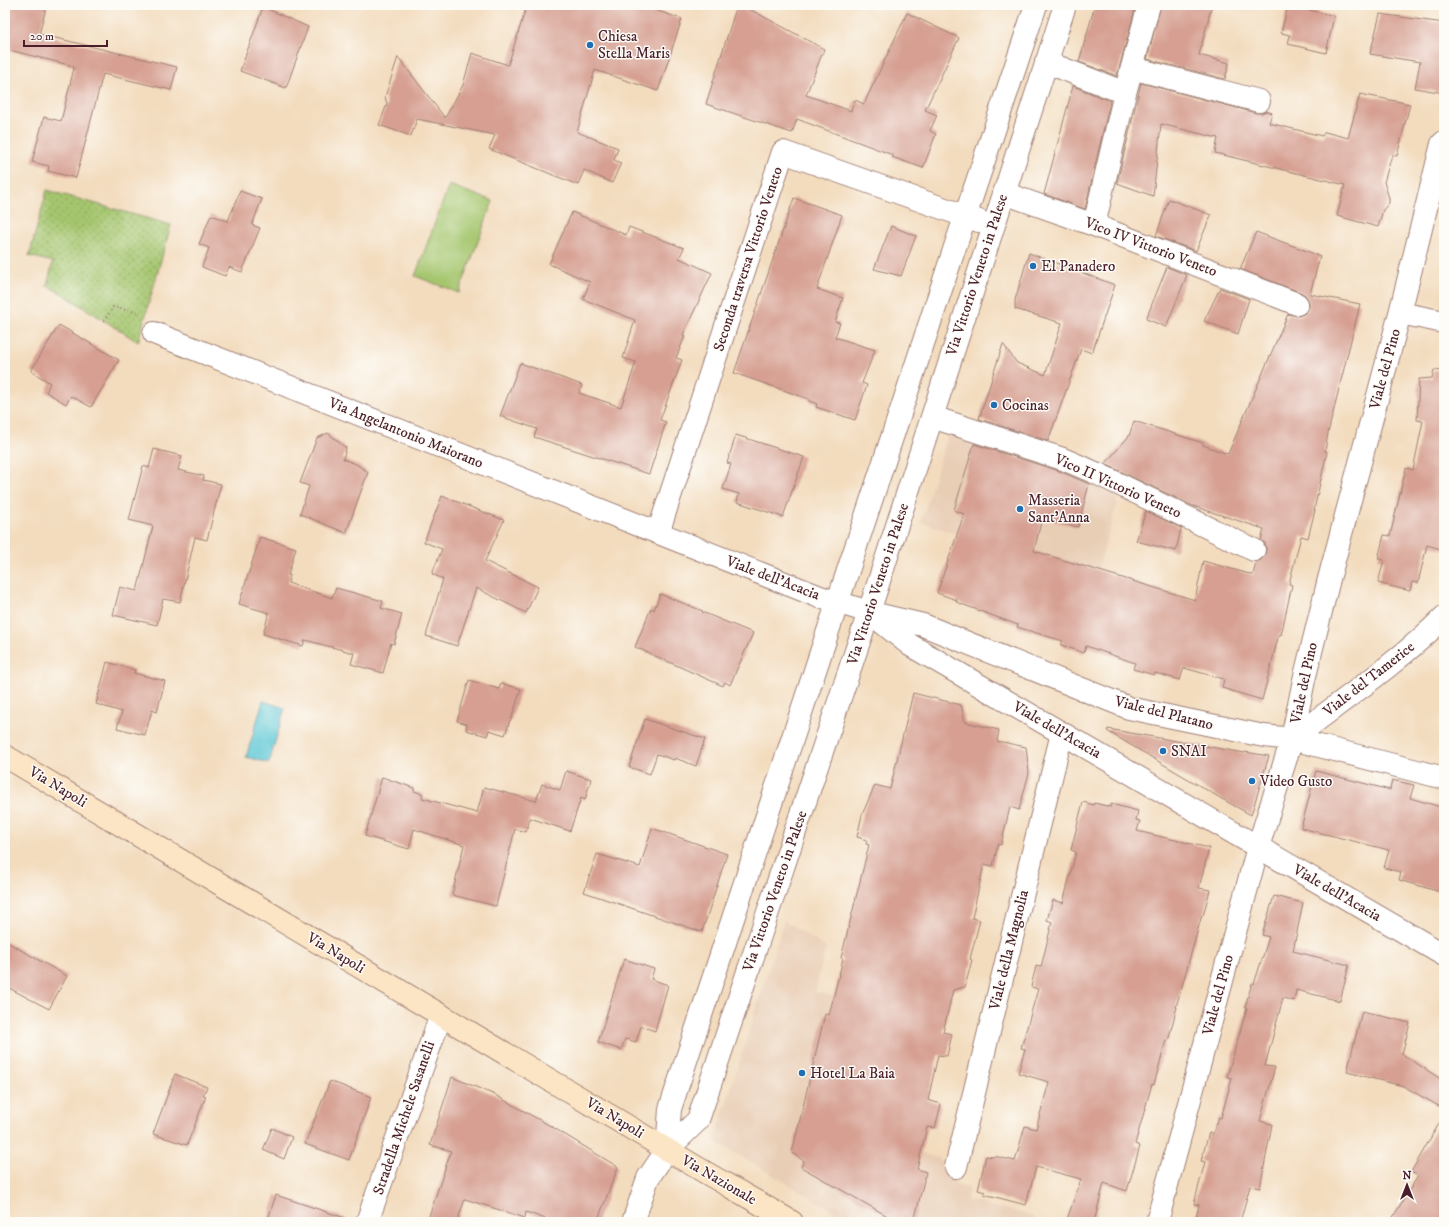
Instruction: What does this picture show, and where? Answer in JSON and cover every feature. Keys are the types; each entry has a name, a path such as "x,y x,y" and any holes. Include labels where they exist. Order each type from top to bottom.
{"street":[{"name":"Via Vittorio Veneto in Palese","path":"667,1150 670,1109 1036,5"},
{"name":"Via Vittorio Veneto in Palese","path":"633,1222 648,1178 667,1150 698,1120 869,612 1064,5"},
{"path":"1094,225 1132,68 1149,5"},
{"path":"1046,62 1126,94"},
{"path":"1132,68 1259,101"},
{"name":"Viale del Pino","path":"1157,1222 1258,847 1292,739 1304,680 1329,579 1400,313 1442,144 1444,142"},
{"name":"Seconda traversa Vittorio Veneto","path":"658,533 783,152 994,226"},
{"name":"Vico IV Vittorio Veneto","path":"1004,192 1094,225 1297,304"},
{"path":"1400,313 1444,322"},
{"name":"Via Angelantonio Maiorano","path":"154,333 658,533"},
{"name":"Vico II Vittorio Veneto","path":"932,417 1063,459 1254,550"},
{"name":"Viale dell'Acacia","path":"658,533 838,603 869,612 910,645 1444,955"},
{"name":"Viale del Platano","path":"869,612 923,625 1129,708 1264,736 1292,739 1444,778"},
{"name":"Viale del Tamerice","path":"1292,739 1396,659 1431,630 1444,617"},
{"name":"Viale della Magnolia","path":"956,1167 1062,733"},
{"name":"Via Napoli","path":"5,756 667,1150"},
{"name":"Stradella Michele Sasanelli","path":"367,1222 441,1015"},
{"name":"Via Nazionale","path":"667,1150 792,1222"}],"path":[{"path":"104,321 113,307 141,314"}],"shaded area":[{"name":"Masseria Sant’Anna","path":"949,431 1053,467 1119,496 1095,580 921,522"},
{"name":"Hotel La Baia","path":"784,920 826,948 815,992 884,1009 854,1137 939,1158 957,1185 969,1188 967,1200 1034,1216 1033,1222 853,1222 714,1141"}],"green space":[{"path":"449,185 493,201 459,293 415,276"},
{"path":"47,190 171,225 138,342 61,293 47,286 53,262 29,256"}],"water":[{"path":"263,701 285,708 269,763 246,757"}],"building":[{"path":"5,5 47,5 39,34 177,67 171,90 103,74 76,178 48,171 49,166 32,162 44,117 61,121 74,68 73,66 5,49"},
{"path":"527,5 657,5 655,10 682,19 658,91 595,70 577,132 618,148 614,160 621,163 612,183 584,170 578,185 489,149 495,135 417,119 411,136 379,125 387,104 385,97 398,57 445,118 463,85 472,53 508,65"},
{"path":"737,5 742,5 824,49 806,95 851,111 855,100 864,104 907,13 959,38 925,110 937,115 930,131 936,134 923,168 892,157 893,155 797,119 792,133 706,104"},
{"path":"1095,5 1136,5 1117,76 1079,62"},
{"path":"1161,5 1212,5 1199,55 1229,63 1225,79 1147,59"},
{"path":"1288,5 1334,16 1326,53 1288,44 1290,35 1281,33"},
{"path":"263,7 308,27 286,88 240,71"},
{"path":"1380,14 1444,23 1444,93 1415,88 1420,62 1370,54"},
{"path":"1141,83 1256,113 1266,111 1272,113 1269,123 1322,136 1325,132 1348,138 1360,94 1410,104 1397,156 1392,155 1384,182 1389,203 1383,210 1378,227 1337,216 1345,185 1215,153 1218,138 1161,124 1153,196 1117,183"},
{"path":"1073,86 1110,101 1085,209 1044,194"},
{"path":"240,191 262,199 252,225 260,228 242,272 229,267 225,276 202,267 209,248 199,244 211,215 228,221"},
{"path":"794,198 842,215 817,289 843,298 835,322 840,323 835,337 875,350 862,383 867,385 855,420 816,407 817,404 809,401 809,399 734,373"},
{"path":"1169,199 1211,215 1196,251 1156,236"},
{"path":"572,212 626,235 629,227 684,248 679,258 712,273 683,335 685,336 676,358 682,360 660,420 666,422 649,474 534,437 537,429 500,416 520,363 582,385 579,393 621,407 636,362 623,358 635,320 583,299 590,282 549,264"},
{"path":"891,226 916,236 901,276 874,269"},
{"path":"1256,232 1320,256 1310,294 1360,304 1328,433 1325,451 1327,452 1315,510 1308,538 1301,536 1289,584 1292,585 1281,635 1279,634 1262,700 1222,688 1224,679 1184,668 1180,680 1133,669 1135,663 1086,646 1084,653 1061,645 1063,641 1017,627 1018,625 956,602 957,600 937,593 964,514 954,510 974,444 1059,471 1089,484 1078,527 1042,518 1034,551 1195,600 1203,561 1253,575 1256,562 1261,560 1265,555 1265,543 1261,540 1264,529 1193,506 1105,464 1129,436 1134,421 1203,443 1203,445 1228,454 1288,314 1299,316 1305,313 1309,308 1309,302 1306,296 1302,293 1240,269"},
{"path":"1029,253 1115,285 1092,353 1081,349 1048,441 979,419 1003,344 1017,363 1045,375 1062,323 1015,309 1015,300"},
{"path":"1167,267 1187,275 1166,327 1146,319"},
{"path":"1220,288 1249,299 1238,334 1204,321"},
{"path":"59,325 119,360 91,407 71,396 66,404 46,392 50,383 31,371"},
{"path":"1434,370 1444,371 1444,550 1427,545 1418,583 1412,582 1410,591 1378,583 1384,560 1378,559 1384,535 1390,536 1406,468 1413,470 1423,421 1417,420 1419,379 1432,378"},
{"path":"328,433 346,448 343,459 356,464 368,472 346,533 300,514 309,486 300,483 317,438"},
{"path":"736,435 804,457 783,517 737,502 739,494 723,489 731,464 727,463"},
{"path":"154,449 182,456 178,470 204,476 203,480 221,484 207,540 195,537 180,602 163,599 157,625 113,615 120,587 137,591 153,526 129,520 143,466 149,468"},
{"path":"442,496 504,520 485,561 538,587 526,613 476,588 457,646 426,636 443,579 432,574 442,549 424,542"},
{"path":"1146,511 1181,528 1176,551 1136,541"},
{"path":"260,537 296,548 288,575 290,575 288,583 332,598 336,588 383,601 381,608 402,614 394,644 391,643 383,673 351,664 354,653 305,640 303,646 263,634 269,613 239,604"},
{"path":"660,594 753,633 730,685 725,682 723,686 635,647 651,608 654,610"},
{"path":"107,662 135,670 134,673 165,681 157,712 152,710 145,735 117,728 122,712 96,704"},
{"path":"469,680 499,689 501,683 521,689 505,735 489,730 487,736 466,730 467,724 457,721"},
{"path":"913,693 961,705 965,722 999,730 997,741 1026,747 1029,773 1019,810 1010,807 1001,845 998,844 993,866 984,864 972,918 980,920 970,959 972,960 965,987 953,990 943,1032 952,1034 947,1056 938,1055 928,1100 941,1104 935,1128 927,1127 917,1169 926,1172 914,1222 898,1222 801,1167 804,1161 792,1153 825,1014 829,1015 843,959 841,958 869,845 866,844 867,840 857,837 862,815 875,785 890,789"},
{"path":"645,719 705,739 696,766 675,758 674,760 657,754 650,774 629,767"},
{"path":"1108,729 1269,756 1251,815 1107,731"},
{"path":"566,771 591,779 585,800 581,798 570,831 530,818 526,832 515,829 496,906 452,895 464,845 414,829 409,849 365,836 382,777 414,788 414,791 423,794 422,798 477,813 484,787 536,801 542,784 560,790"},
{"path":"1316,771 1390,790 1392,780 1414,785 1410,798 1444,808 1444,893 1399,880 1401,872 1384,868 1389,850 1301,828"},
{"path":"1083,802 1111,807 1111,804 1138,811 1136,820 1140,821 1137,831 1209,848 1199,888 1210,890 1176,1007 1168,1041 1166,1040 1154,1085 1152,1084 1135,1144 1140,1146 1127,1191 1104,1183 1094,1222 1066,1222 1081,1179 1036,1167 1026,1205 984,1194 985,1192 978,1190 986,1156 994,1156 1015,1161 1025,1126 1036,1129 1049,1082 1018,1073 1025,1049 1021,1048 1038,989 1031,987 1036,966 1041,967 1052,922 1047,920 1053,900 1063,903 1076,852 1071,850"},
{"path":"652,828 727,854 702,932 584,892 597,854 640,867"},
{"path":"1274,896 1303,903 1293,951 1349,965 1340,1001 1296,990 1294,1001 1283,998 1265,1066 1275,1067 1260,1121 1272,1124 1260,1188 1250,1186 1240,1222 1195,1222 1199,1205 1194,1204 1205,1162 1201,1161 1209,1133 1213,1134 1219,1117 1221,1118 1232,1078 1227,1077 1247,1008 1245,1007 1269,937 1262,935"},
{"path":"5,941 67,976 49,1009 5,986"},
{"path":"624,959 654,969 651,979 668,985 655,1031 641,1026 636,1042 625,1039 621,1050 598,1042"},
{"path":"1362,1011 1410,1023 1402,1054 1444,1081 1444,1109 1403,1086 1347,1072"},
{"path":"175,1074 207,1087 203,1095 206,1096 187,1145 153,1134"},
{"path":"452,1077 495,1095 554,1128 618,1167 597,1222 554,1222 526,1212 525,1218 465,1199 457,1222 427,1222 451,1151 430,1145"},
{"path":"330,1081 371,1097 349,1160 305,1144"},
{"path":"1444,1115 1444,1222 1390,1222 1418,1176 1411,1172"},
{"path":"272,1128 292,1137 284,1159 263,1150"},
{"path":"276,1195 345,1218 344,1222 267,1222"}],"place":[{"name":"Chiesa Stella Maris","path":"590,45"},
{"name":"El Panadero","path":"1033,266"},
{"name":"Cocinas","path":"994,405"},
{"name":"Masseria Sant’Anna","path":"1020,509"},
{"name":"SNAI","path":"1163,751"},
{"name":"Video Gusto","path":"1252,781"},
{"name":"Hotel La Baia","path":"802,1073"}]}
